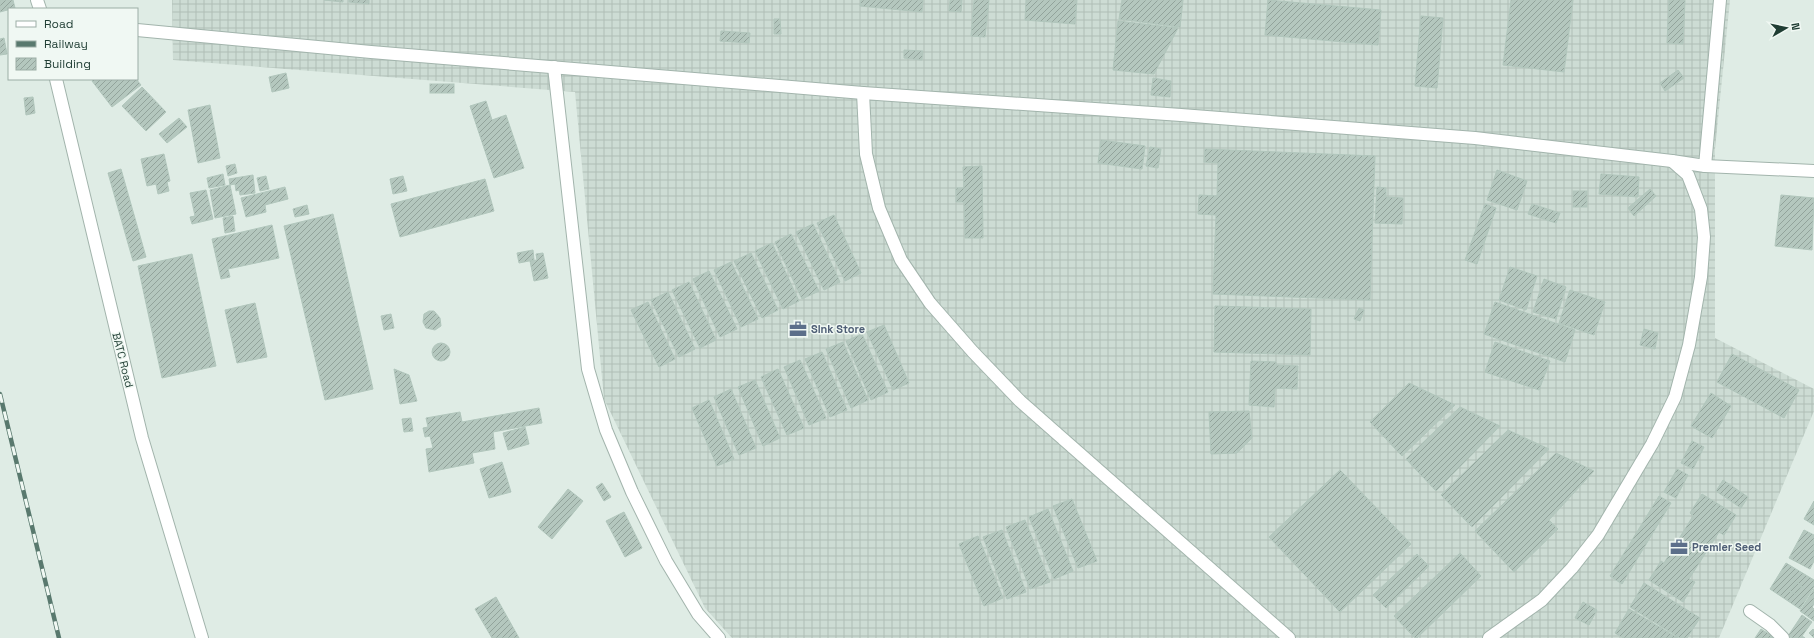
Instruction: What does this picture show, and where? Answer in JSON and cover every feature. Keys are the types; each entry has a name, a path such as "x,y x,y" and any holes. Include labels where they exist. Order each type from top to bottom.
{"street":[{"path":"1705,166 1720,0"},
{"path":"138,30 864,94 1181,115 1475,138 1705,166 1814,171"},
{"path":"554,67 588,369 599,408 609,437 666,561 698,614 719,638"},
{"name":"BATC Road","path":"56,80 142,438 202,638"},
{"path":"864,94 866,154 879,208 901,260 930,303 973,352 1020,401 1289,638"},
{"path":"1489,638 1542,600 1572,568 1594,541 1626,490 1652,444 1675,397 1689,346 1701,278 1704,237 1701,209 1688,175 1672,161"},
{"path":"1750,611 1770,625 1783,638"}],"shaded area":[{"path":"172,0 1730,0 1715,149 1715,338 1814,389 1814,411 1719,638 732,638 705,608 604,399 575,92 173,60"}],"building":[{"path":"0,0 13,0 15,8 8,8 8,10 0,12"},
{"path":"324,0 343,0 343,2"},
{"path":"349,0 369,0 369,4 349,2"},
{"path":"861,0 923,0 922,12 860,6"},
{"path":"950,0 962,0 961,12 949,11"},
{"path":"974,0 989,0 985,37 971,36"},
{"path":"1026,0 1077,0 1075,24 1025,20"},
{"path":"1122,0 1183,0 1180,27 1119,19"},
{"path":"1268,0 1381,10 1378,45 1265,35"},
{"path":"1511,0 1573,0 1564,72 1503,65"},
{"path":"1669,0 1685,0 1683,44 1667,43"},
{"path":"1421,16 1443,18 1437,88 1415,86"},
{"path":"774,19 780,19 781,34 774,34"},
{"path":"1118,21 1178,28 1154,74 1113,70"},
{"path":"721,31 750,33 749,43 720,41"},
{"path":"4,38 7,54 0,55 0,39"},
{"path":"904,50 923,51 922,60 904,58"},
{"path":"1678,70 1684,78 1665,91 1660,83"},
{"path":"286,73 289,88 272,92 269,77"},
{"path":"1153,78 1171,81 1170,97 1151,95"},
{"path":"137,80 141,85 112,107 92,81"},
{"path":"430,84 454,84 454,93 430,93"},
{"path":"142,87 166,112 146,131 122,106"},
{"path":"33,97 35,113 26,115 24,98"},
{"path":"486,101 492,120 506,115 524,168 494,178 470,106"},
{"path":"210,105 220,158 198,163 188,110"},
{"path":"179,118 187,127 167,143 159,134"},
{"path":"1101,140 1145,146 1142,169 1098,163"},
{"path":"1150,147 1161,149 1158,168 1146,166"},
{"path":"1205,149 1375,156 1370,300 1213,294 1216,215 1198,214 1199,195 1217,196 1218,163 1204,162"},
{"path":"164,154 170,181 167,182 169,191 158,194 156,184 147,186 141,159"},
{"path":"235,164 237,173 228,176 226,166"},
{"path":"982,166 983,238 965,238 964,202 956,202 956,188 964,188 963,167"},
{"path":"121,169 146,257 133,261 108,173"},
{"path":"1497,170 1527,181 1517,210 1487,200"},
{"path":"223,174 225,185 209,188 207,178"},
{"path":"1601,174 1639,177 1638,197 1599,194"},
{"path":"253,175 255,193 240,195 239,190 236,191 235,184 230,185 229,179"},
{"path":"266,176 269,189 260,191 257,178"},
{"path":"403,176 407,191 393,194 390,179"},
{"path":"485,179 494,211 400,237 391,204"},
{"path":"230,185 236,214 215,218 210,190"},
{"path":"285,187 288,199 265,205 266,212 246,217 241,198"},
{"path":"1377,187 1386,188 1386,197 1403,198 1402,224 1375,223"},
{"path":"1650,189 1656,196 1634,216 1628,208"},
{"path":"206,190 213,219 192,224 190,217 195,216 190,193"},
{"path":"1573,191 1587,191 1587,207 1573,207"},
{"path":"1781,195 1814,198 1812,250 1775,246"},
{"path":"1485,204 1496,208 1477,264 1465,260"},
{"path":"1532,204 1560,213 1556,223 1528,214"},
{"path":"307,205 309,214 295,217 293,209"},
{"path":"333,214 373,389 325,400 284,226"},
{"path":"834,215 861,273 845,281 817,223"},
{"path":"233,216 235,231 225,233 223,218"},
{"path":"813,224 840,282 824,290 796,232"},
{"path":"272,225 279,258 228,269 230,277 221,279 212,239"},
{"path":"791,234 819,291 802,299 775,242"},
{"path":"772,243 799,301 783,309 755,251"},
{"path":"533,250 534,260 519,263 517,253"},
{"path":"543,253 548,278 534,281 530,261 537,260 536,254"},
{"path":"751,253 778,310 762,318 734,261"},
{"path":"192,254 216,366 162,378 138,266"},
{"path":"731,262 758,319 741,327 714,270"},
{"path":"1510,267 1537,276 1526,310 1499,300"},
{"path":"709,271 737,329 720,337 693,279"},
{"path":"1544,279 1566,287 1556,319 1533,312"},
{"path":"689,282 716,340 700,348 672,290"},
{"path":"1570,290 1605,302 1594,335 1559,323"},
{"path":"668,292 695,349 679,357 651,300"},
{"path":"648,302 675,359 659,367 631,310"},
{"path":"1495,302 1575,330 1565,362 1484,334"},
{"path":"255,303 267,357 237,363 225,310"},
{"path":"1215,306 1311,309 1310,355 1214,352"},
{"path":"1359,308 1364,310 1360,321 1354,319"},
{"path":"429,311 434,311 440,318 441,326 435,330 426,328 423,322 424,314"},
{"path":"391,314 394,328 384,330 381,316"},
{"path":"884,325 909,383 893,390 867,332"},
{"path":"1644,329 1658,333 1655,349 1640,345"},
{"path":"862,334 888,392 871,400 846,341"},
{"path":"843,342 868,400 851,408 826,349"},
{"path":"1495,342 1550,361 1539,390 1485,372"},
{"path":"437,343 445,343 450,348 448,359 445,361 437,361 432,356 432,348"},
{"path":"822,352 847,410 830,417 805,359"},
{"path":"1732,354 1799,390 1784,418 1717,382"},
{"path":"800,360 826,418 809,425 784,367"},
{"path":"1251,361 1276,362 1276,365 1298,366 1297,389 1275,388 1274,407 1249,405"},
{"path":"394,369 409,375 417,401 400,404"},
{"path":"778,369 804,428 787,435 761,377"},
{"path":"755,380 780,438 763,446 738,387"},
{"path":"1409,383 1455,405 1402,456 1370,422"},
{"path":"731,389 756,448 739,455 714,397"},
{"path":"1711,393 1731,406 1712,438 1691,426"},
{"path":"709,400 734,459 717,466 692,408"},
{"path":"1460,407 1500,426 1436,491 1406,459"},
{"path":"539,408 542,423 493,432 495,449 472,453 474,463 429,472 426,449 433,448 430,436 425,437 423,428 428,427 426,418 460,412 462,422"},
{"path":"1249,411 1252,438 1237,453 1211,454 1209,412"},
{"path":"411,418 413,431 404,432 402,419"},
{"path":"525,427 529,444 508,450 503,433"},
{"path":"1508,430 1549,449 1472,527 1441,495"},
{"path":"1692,441 1704,447 1693,469 1681,463"},
{"path":"1556,453 1594,471 1549,520 1558,529 1514,572 1475,531"},
{"path":"502,462 511,492 489,498 480,469"},
{"path":"1677,469 1688,475 1676,498 1664,492"},
{"path":"1340,470 1411,544 1340,612 1269,537"},
{"path":"1723,480 1748,497 1741,508 1716,491"},
{"path":"602,483 611,497 604,501 596,487"},
{"path":"568,489 583,501 552,539 538,527"},
{"path":"1702,494 1736,515 1724,535 1719,532 1689,579 1695,582 1683,602 1649,580 1661,561 1664,563 1693,516 1690,513"},
{"path":"1659,496 1671,503 1622,584 1610,576"},
{"path":"1072,499 1097,561 1078,568 1053,506"},
{"path":"1814,501 1814,525 1804,519"},
{"path":"1048,509 1073,571 1054,579 1029,517"},
{"path":"624,512 642,548 625,557 606,521"},
{"path":"1025,520 1050,582 1030,589 1006,527"},
{"path":"1002,530 1026,592 1007,599 983,537"},
{"path":"1804,530 1814,535 1814,561 1810,569 1789,558"},
{"path":"978,536 1003,598 984,606 959,544"},
{"path":"1460,553 1481,576 1417,638 1415,638 1394,616"},
{"path":"1417,554 1429,566 1386,608 1373,595"},
{"path":"1786,563 1814,580 1814,587 1800,609 1770,589","holes":["1797,582 1802,586 1796,595 1790,591"]},
{"path":"1797,582 1802,586 1796,595 1790,591"},
{"path":"1644,583 1700,618 1687,638 1680,638 1630,607"},
{"path":"1814,589 1814,604 1812,607 1814,609 1814,621 1800,611"},
{"path":"496,597 519,638 492,638 475,609"},
{"path":"1583,602 1597,610 1589,625 1575,618"},
{"path":"1629,609 1678,638 1623,638 1615,633"},
{"path":"1802,615 1812,622 1802,636 1805,638 1792,638 1788,636"},
{"path":"1761,629 1775,638 1755,638"},
{"path":"1813,629 1814,630 1814,638 1809,633"}],"railway":[{"path":"0,394 59,638"}],"place":[{"name":"Sink Store","path":"798,329"},
{"name":"Premier Seed","path":"1679,547"}]}
